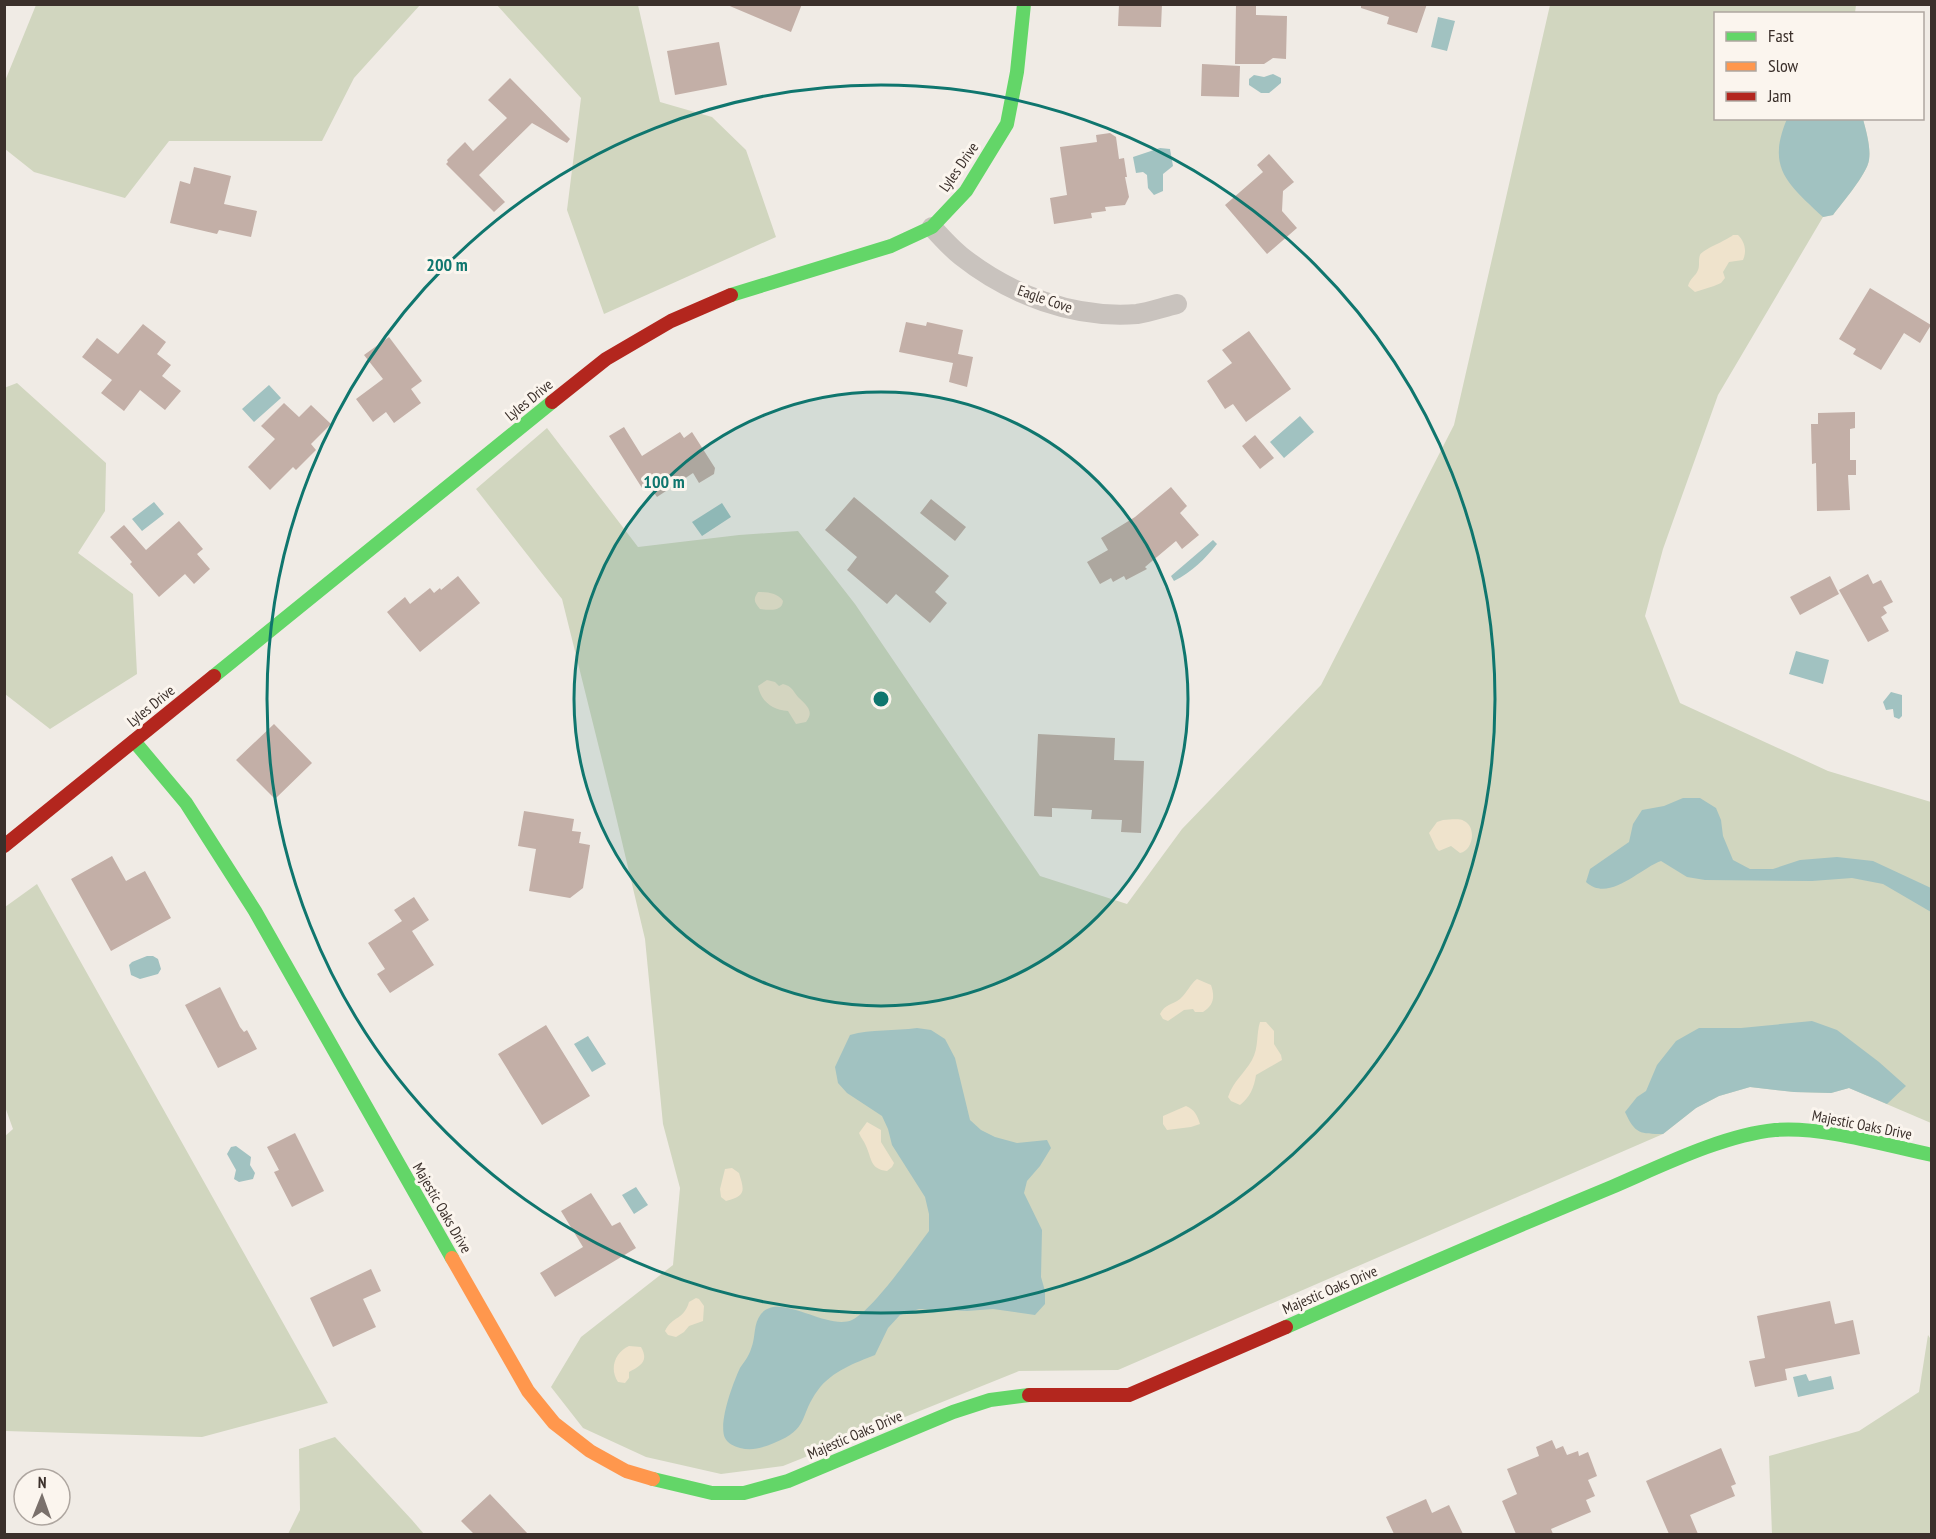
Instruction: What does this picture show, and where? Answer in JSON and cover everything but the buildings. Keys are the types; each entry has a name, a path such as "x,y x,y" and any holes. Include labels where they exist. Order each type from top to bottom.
{"street":[{"name":"Lyles Drive","path":"4,846 606,359 671,321 739,292 891,246 932,227 966,191 1007,124 1017,72 1024,4"},
{"name":"Eagle Cove","path":"932,227 960,255 994,279 1029,296 1071,310 1107,314 1138,314 1177,304"},
{"name":"Majestic Oaks Drive","path":"134,741 186,803 255,911 528,1391 554,1423 590,1451 626,1471 668,1484 712,1493 744,1493 788,1481 953,1412 990,1400 1018,1395 1129,1395 1526,1222 1696,1152 1743,1136 1775,1130 1811,1130 1932,1155"}],"green space":[{"path":"36,4 420,5 354,78 322,141 169,141 125,198 34,172 5,149 5,81"},
{"path":"497,5 638,5 660,102 712,117 746,150 776,237 604,314 567,210 581,98"},
{"path":"1550,5 1856,5 1855,12 1714,12 1714,120 1863,120 1869,144 1869,160 1859,180 1833,215 1823,217 1718,395 1663,549 1645,616 1680,703 1828,771 1931,802 1931,1123 1849,1088 1831,1093 1750,1087 1719,1096 1696,1108 1663,1134 1118,1370 1019,1371 783,1466 721,1474 646,1457 583,1428 551,1387 581,1337 673,1265 680,1188 663,1124 645,939 562,599 476,489 547,428 638,547 739,535 798,531 855,604 1040,876 1127,904 1182,829 1321,685 1454,425"},
{"path":"17,383 106,463 105,511 78,553 133,594 137,674 50,729 5,694 4,388"},
{"path":"37,884 328,1403 202,1437 5,1431 4,1137 13,1129 4,1104 5,907"},
{"path":"1928,1335 1932,1341 1931,1534 1772,1534 1769,1456 1859,1431 1919,1392"},
{"path":"335,1437 424,1534 288,1534 300,1510 299,1449"}],"sand":[{"path":"1733,235 1738,235 1744,244 1743,260 1729,262 1723,272 1725,278 1721,283 1695,292 1688,286 1698,270 1700,255"},
{"path":"758,592 769,593 781,598 782,605 774,610 760,609 755,600"},
{"path":"767,680 792,689 810,711 806,722 796,724 788,711 777,709 765,701 758,686"},
{"path":"1460,820 1468,824 1472,838 1468,848 1460,853 1451,846 1439,851 1436,848 1429,833 1437,822"},
{"path":"1197,979 1211,985 1213,997 1209,1007 1203,1012 1195,1012 1193,1009 1184,1010 1168,1021 1163,1019 1160,1014 1166,1006 1180,999"},
{"path":"1260,1022 1266,1022 1274,1031 1274,1044 1282,1060 1256,1075 1251,1092 1240,1105 1228,1097 1254,1055"},
{"path":"1186,1106 1192,1109 1200,1124 1167,1130 1163,1124 1163,1116"},
{"path":"867,1122 881,1130 881,1142 894,1163 887,1171 874,1166 859,1133"},
{"path":"732,1168 739,1173 743,1188 738,1197 726,1201 721,1197 720,1189 725,1169"},
{"path":"696,1298 704,1306 703,1321 689,1326 676,1337 668,1335 665,1331 668,1326 684,1312 689,1302"},
{"path":"629,1346 641,1347 644,1359 640,1365 629,1372 629,1378 625,1383 618,1382 614,1372 615,1361 620,1352"}],"water":[{"path":"1438,17 1455,21 1447,51 1431,47"},
{"path":"1273,74 1281,78 1281,83 1269,93 1261,93 1249,85 1249,79 1254,75 1264,77"},
{"path":"1787,120 1863,120 1868,139 1869,160 1864,173 1833,215 1823,217 1800,195 1784,174 1780,163 1781,136"},
{"path":"1160,148 1170,149 1173,166 1163,174 1163,191 1154,195 1148,188 1147,175 1143,172 1136,173 1133,157"},
{"path":"269,385 281,398 254,422 242,409"},
{"path":"1300,416 1314,432 1284,458 1270,442"},
{"path":"154,502 164,514 142,531 132,519"},
{"path":"722,503 731,517 702,536 692,522"},
{"path":"1213,540 1217,544 1208,555 1174,581 1171,576"},
{"path":"1796,651 1829,660 1823,684 1789,674"},
{"path":"1891,692 1902,695 1902,716 1899,719 1894,717 1893,709 1886,710 1883,702"},
{"path":"1683,798 1700,798 1716,808 1721,820 1723,836 1733,860 1750,869 1773,869 1800,860 1837,857 1873,861 1931,888 1931,912 1883,884 1852,878 1812,881 1705,880 1687,877 1661,861 1614,887 1604,889 1586,882 1590,869 1629,842 1633,824 1642,810 1664,806"},
{"path":"147,956 158,959 161,969 158,974 140,979 131,975 129,965"},
{"path":"1812,1021 1837,1030 1906,1086 1887,1104 1849,1088 1831,1093 1750,1087 1719,1096 1696,1108 1663,1134 1649,1134 1635,1129 1625,1112 1637,1097 1646,1091 1657,1065 1676,1041 1699,1028 1741,1028"},
{"path":"917,1028 931,1030 945,1039 955,1058 970,1120 981,1130 995,1137 1017,1143 1047,1140 1051,1148 1027,1181 1024,1193 1042,1230 1041,1277 1045,1291 1045,1304 1035,1315 993,1309 967,1311 919,1309 900,1315 888,1328 875,1355 844,1368 824,1383 812,1399 799,1427 793,1432 774,1443 757,1448 744,1449 733,1446 725,1438 723,1431 725,1413 737,1375 753,1344 757,1322 761,1314 769,1308 779,1307 830,1320 842,1322 852,1320 871,1305 929,1231 929,1214 925,1197 892,1145 882,1116 847,1093 838,1083 835,1067 850,1035"},
{"path":"588,1036 606,1064 592,1072 574,1044"},
{"path":"236,1146 251,1157 250,1165 255,1173 253,1179 239,1182 234,1179 236,1170 227,1154 231,1147"},
{"path":"636,1187 648,1205 634,1214 622,1195"},
{"path":"1806,1374 1809,1381 1831,1376 1834,1389 1798,1397 1793,1377"}],"traffic: fast":[{"path":"731,295 891,246 932,227 966,191 1007,124 1017,72 1024,4"},
{"path":"214,676 552,402"},
{"path":"134,741 186,803 255,911 452,1258"},
{"path":"1286,1327 1671,1161 1734,1138 1775,1130 1813,1131 1853,1137 1932,1155"},
{"path":"653,1479 712,1493 744,1493 788,1481 953,1412 990,1400 1029,1395"}],"traffic: slow":[{"path":"452,1258 528,1391 554,1423 590,1451 626,1471 653,1479"}],"traffic: jam":[{"path":"552,402 606,359 671,321 731,295"},
{"path":"4,846 214,676"},
{"path":"1029,1395 1129,1395 1286,1327"}]}
